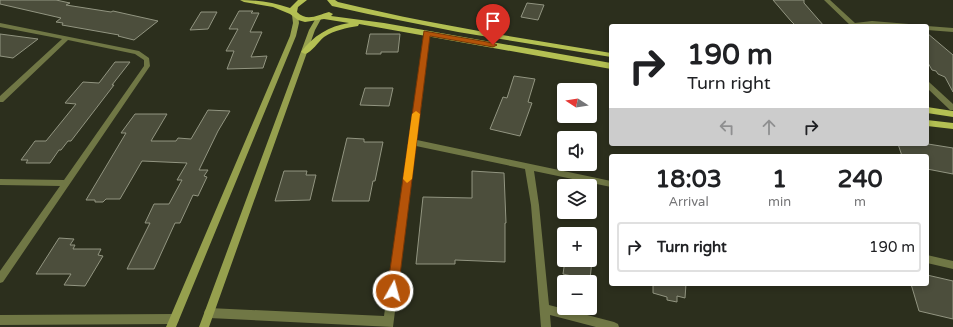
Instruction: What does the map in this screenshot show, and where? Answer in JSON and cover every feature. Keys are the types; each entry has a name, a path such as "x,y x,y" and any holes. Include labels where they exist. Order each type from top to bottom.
{"main road":[{"path":"244,0 275,5 305,19 321,18 374,23 609,66"},
{"path":"298,0 303,0"},
{"path":"172,323 293,36 296,23 294,14 296,5 303,0"},
{"path":"204,327 312,30 321,18 333,11 332,1 363,12 458,30 609,55"},
{"path":"305,52 316,38 326,31 345,25 374,23"},
{"path":"929,110 953,114"},
{"path":"929,123 953,126"}],"street":[{"path":"827,0 854,24"},
{"path":"867,24 889,24"},
{"path":"0,25 137,52 147,59 148,63 0,279"},
{"path":"929,28 953,30"},
{"path":"210,313 389,324 427,33"},
{"path":"0,100 66,39"},
{"path":"929,86 953,108"},
{"path":"412,142 609,184"},
{"path":"529,167 535,206 546,327"},
{"path":"0,182 65,183"},
{"path":"929,260 953,266"},
{"path":"545,309 614,327"},
{"path":"0,320 172,323"}],"building":[{"path":"0,0 56,0 70,3 66,5 111,12 113,11 158,21 134,40 118,36 119,35 62,25 63,23 56,22 61,18 0,4"},
{"path":"773,0 804,0 804,3 822,24 794,24"},
{"path":"527,3 544,5 538,20 521,17"},
{"path":"239,11 253,11 251,13 259,13 250,32 262,32 251,57 267,56 263,68 227,69 234,51 226,51 238,29 229,29"},
{"path":"201,12 217,12 208,29 190,30"},
{"path":"0,34 38,39 13,58 0,56"},
{"path":"370,34 400,34 398,52 366,54"},
{"path":"929,35 953,55 953,92 945,77 932,70 929,65"},
{"path":"115,62 130,62 71,141 68,141 61,150 59,150 50,163 26,163 28,160 21,160 35,141 46,141 76,104 65,103 83,82 99,83"},
{"path":"514,76 535,79 528,102 532,103 520,136 490,129 503,97 507,98"},
{"path":"365,88 393,88 389,106 360,105"},
{"path":"208,110 230,111 218,131 199,170 208,170 204,176 207,177 198,196 193,195 180,223 175,223 154,269 127,269 150,223 145,223 154,204 169,204 182,180 177,180 187,163 142,161 120,199 106,199 103,202 86,200 126,133 121,133 135,114 167,114 151,141 176,141 178,138 191,139"},
{"path":"347,138 364,139 364,142 383,142 375,181 373,181 369,201 332,201"},
{"path":"929,144 953,148 953,174 929,169 929,154 901,154 899,146 929,146"},
{"path":"284,171 307,171 306,175 316,175 310,200 275,201"},
{"path":"472,171 504,173 506,223 505,262 455,260 455,264 416,264 423,197 472,198"},
{"path":"59,238 74,239 70,245 75,245 73,249 101,249 98,255 103,256 85,286 64,285 71,274 36,274"},
{"path":"564,267 591,267 590,275 563,274"},
{"path":"929,275 953,281 953,319 919,311 912,286 929,286"},
{"path":"653,286 686,286 685,298 677,296 677,302 667,300 667,297 653,293"}],"slow traffic":[{"path":"407,179 416,114"}],"route":[{"path":"393,291 427,33 493,45"}]}
